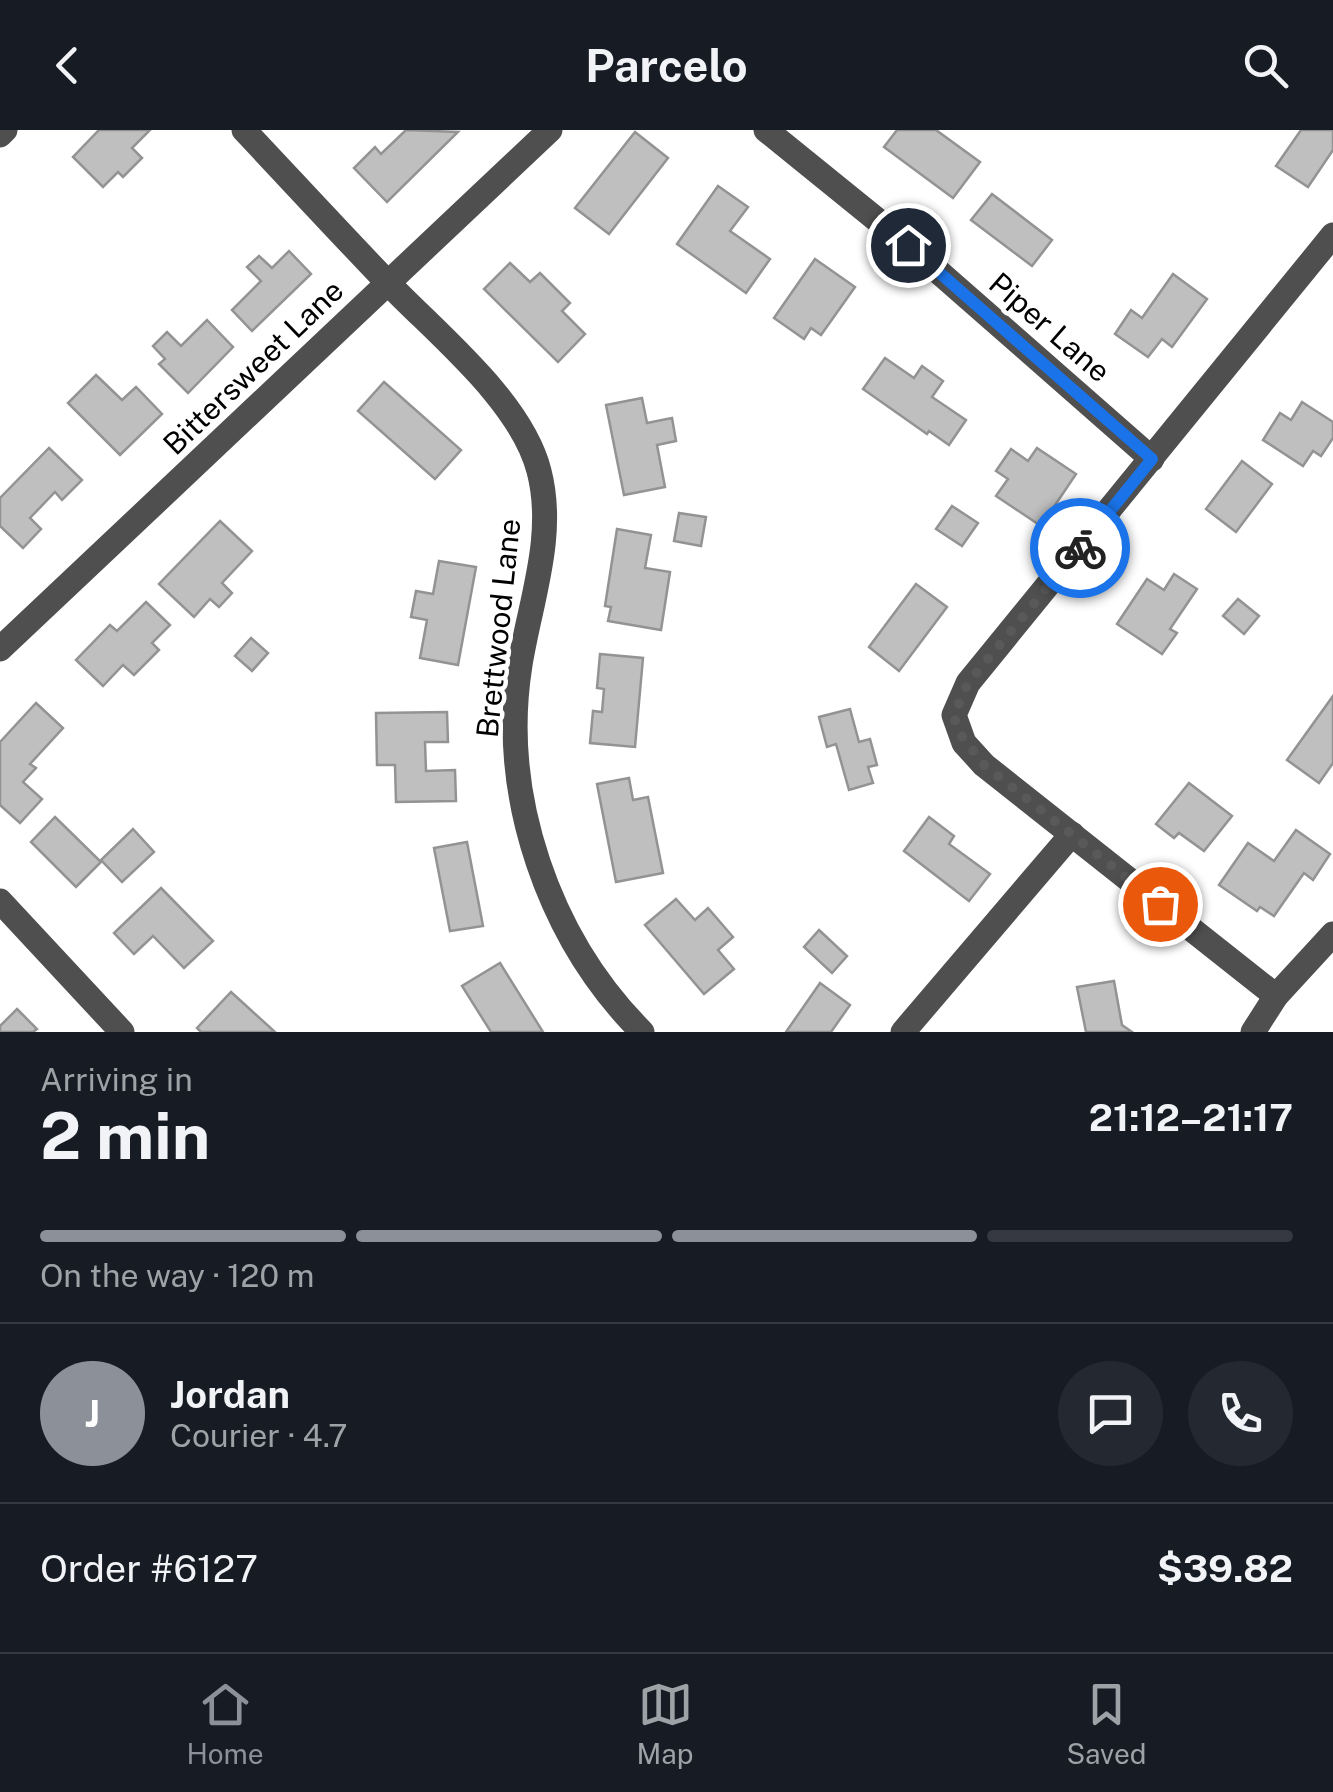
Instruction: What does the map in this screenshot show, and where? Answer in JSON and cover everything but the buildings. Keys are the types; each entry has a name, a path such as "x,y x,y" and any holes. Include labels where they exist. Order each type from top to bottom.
{"street":[{"name":"Brettwood Lane","path":"244,130 492,392 527,441 544,499 544,531 518,684 518,774 542,874 568,933 601,986 642,1032"},
{"name":"Bittersweet Lane","path":"0,650 550,130"},
{"name":"Piper Lane","path":"766,130 908,245 1152,459"},
{"path":"1276,996 984,765 964,743 954,715 963,693 1333,235"},
{"path":"903,1032 1072,834"},
{"path":"0,900 122,1032"},
{"path":"1253,1032 1276,996 1333,934"}],"way so far":[{"path":"1080,548 968,683 954,715 957,730 984,765 1160,904"}],"route":[{"path":"908,245 1152,459 1080,548"}]}
